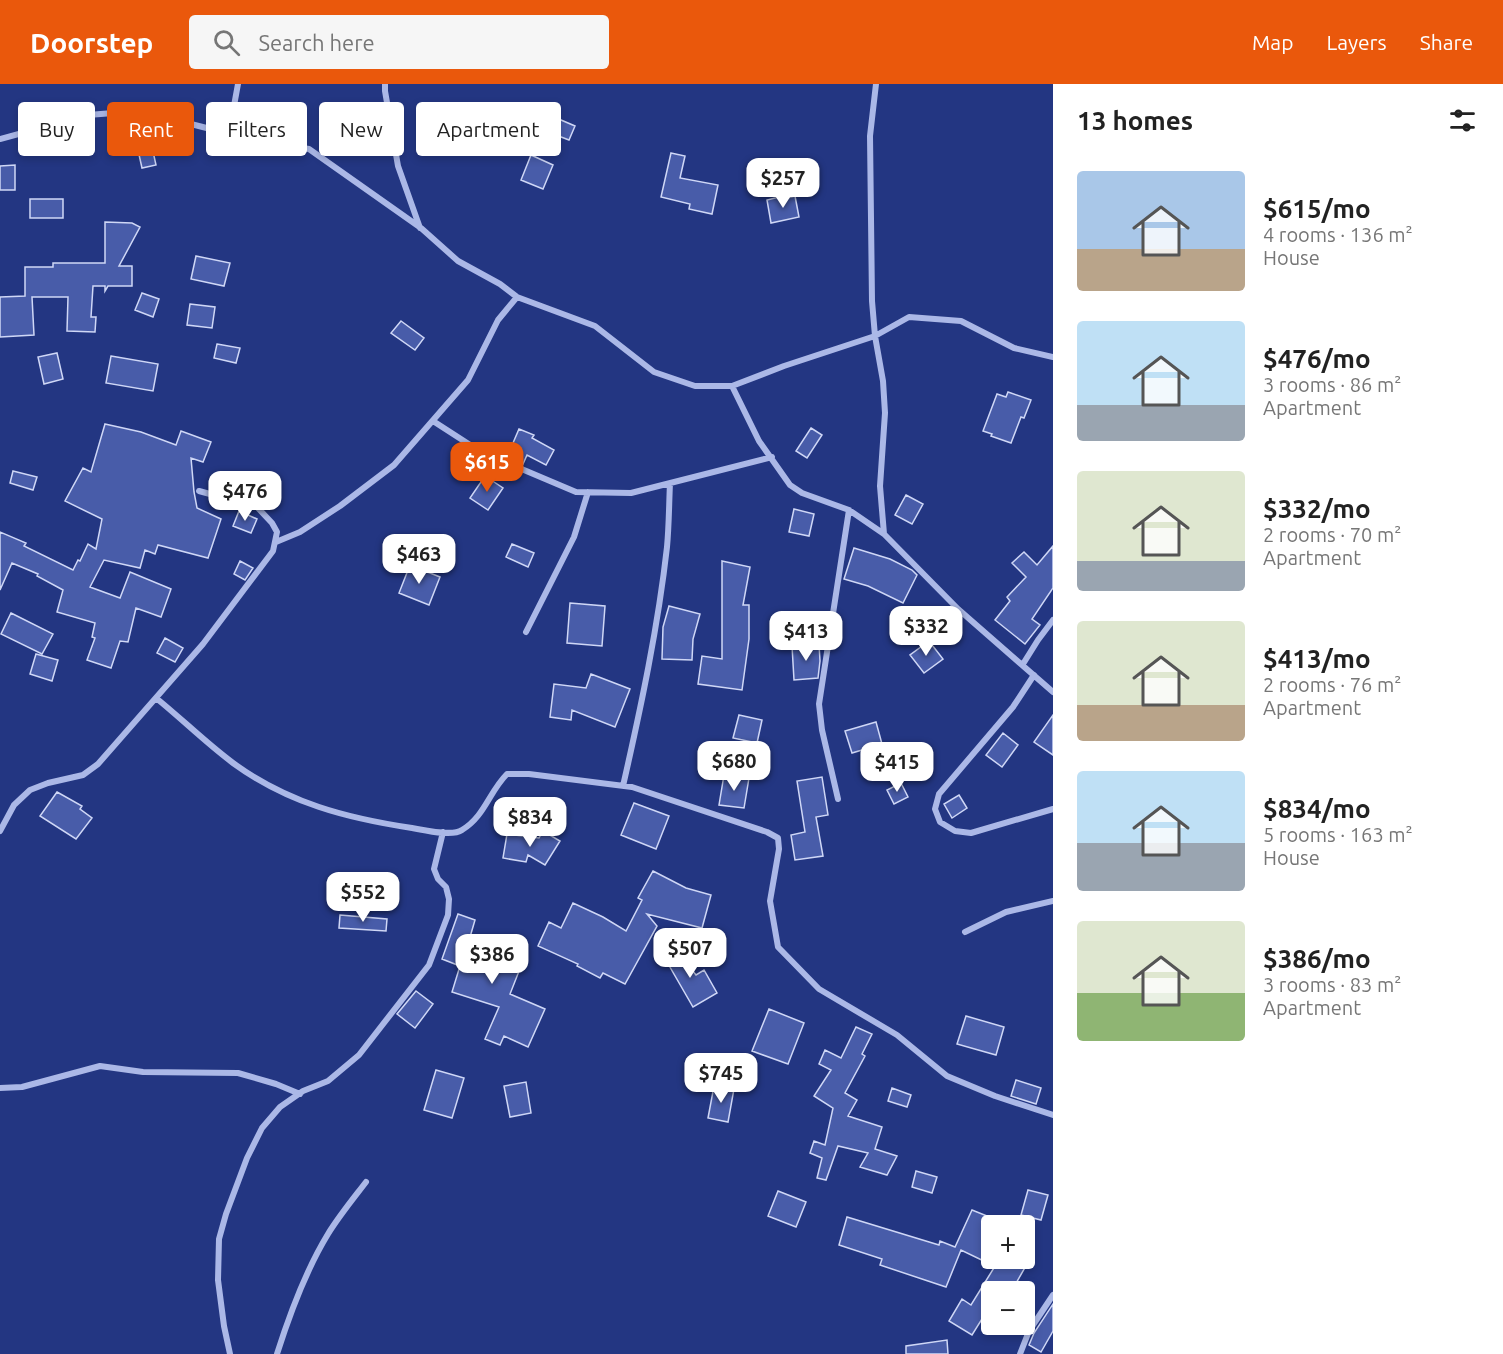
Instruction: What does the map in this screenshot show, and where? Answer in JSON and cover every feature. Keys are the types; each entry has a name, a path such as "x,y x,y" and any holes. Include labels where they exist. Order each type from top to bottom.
{"street":[{"path":"235,102 238,84"},
{"path":"386,84 385,92 398,166 421,228"},
{"path":"876,84 870,136 872,301 875,336 884,381 885,413 880,486 884,534"},
{"path":"0,139 79,117 126,112 206,128"},
{"path":"307,149 421,228 458,261 500,284 517,297 595,326 654,372 695,386 732,386 875,336 909,317 961,321 1014,348 1053,357"},
{"path":"276,542 300,532 340,506 394,465 468,380 498,320 517,297"},
{"path":"732,386 759,441 790,485 802,493 849,510 884,534 958,609 1053,692"},
{"path":"433,421 481,452 576,492 631,493 772,457"},
{"path":"623,786 653,643 667,544 670,483"},
{"path":"0,831 14,805 30,790 48,783 83,775 98,764 203,644 273,551 277,532 257,507 199,491"},
{"path":"526,632 574,537 588,492"},
{"path":"838,799 822,730 819,704 849,510"},
{"path":"1023,664 1053,620"},
{"path":"1034,675 996,728 939,794 935,808 940,822 955,831 971,833 1053,809"},
{"path":"156,698 233,762 266,783 303,802 360,820 443,832 460,832 481,814 498,783 507,774 529,774 632,787 767,832 778,838 779,849 770,901 778,947 819,989 897,1035 946,1076 995,1096 1053,1115"},
{"path":"230,1354 218,1280 219,1239 247,1158 262,1128 280,1107 300,1094 328,1081 358,1055 429,965 448,915 449,899 446,887 438,879 434,869 443,832"},
{"path":"965,932 1006,912 1053,901"},
{"path":"0,1088 22,1087 100,1066 143,1072 238,1073 300,1094"},
{"path":"278,1354 283,1335 314,1260 328,1234 366,1182"},
{"path":"1020,1354 1029,1330 1053,1295"}],"building":[{"path":"561,120 575,126 569,140 561,137"},
{"path":"671,153 685,156 680,178 718,185 712,214 689,209 690,204 661,197"},
{"path":"139,156 154,156 156,165 142,168"},
{"path":"531,156 553,165 543,189 521,180"},
{"path":"15,165 15,190 0,190 0,166"},
{"path":"787,195 787,198 795,196 799,217 771,223 767,200"},
{"path":"30,199 63,199 63,218 30,218"},
{"path":"105,222 132,223 140,227 119,266 132,266 132,286 108,286 105,291 105,286 93,286 91,317 96,317 95,332 67,331 68,297 32,297 34,335 0,337 0,297 25,296 25,267 53,267 53,263 105,263"},
{"path":"196,256 230,263 224,286 191,279"},
{"path":"142,293 159,299 153,317 135,310"},
{"path":"190,304 215,307 212,328 187,325"},
{"path":"401,321 424,338 415,350 391,333"},
{"path":"217,344 240,348 236,363 214,358"},
{"path":"57,353 63,379 44,384 38,357"},
{"path":"111,356 158,364 153,391 106,383"},
{"path":"1008,392 1031,400 1024,418 1021,417 1011,443 983,431 997,394 1006,397"},
{"path":"105,424 141,432 176,445 181,431 211,442 203,462 191,458 194,492 197,508 221,519 208,558 158,545 155,554 145,550 140,568 104,560 90,587 120,598 130,572 171,589 161,617 136,608 128,642 120,641 111,668 87,660 95,638 92,637 95,623 57,612 63,590 37,576 38,574 12,563 0,590 0,532 26,543 24,546 73,570 88,544 96,549 102,519 65,501 83,468 91,472"},
{"path":"811,428 822,435 807,458 796,451"},
{"path":"519,429 534,435 532,438 554,450 546,465 527,455 523,464 507,457"},
{"path":"13,471 37,477 33,490 10,483"},
{"path":"485,476 503,488 488,510 470,498"},
{"path":"906,495 923,504 912,524 895,515"},
{"path":"794,509 814,514 809,536 789,532"},
{"path":"239,511 257,519 251,533 233,526"},
{"path":"512,544 534,553 528,567 506,557"},
{"path":"1053,546 1053,588 1032,619 1040,625 1025,644 995,620 1010,601 1007,597 1026,577 1012,563 1024,552 1037,565"},
{"path":"854,548 890,559 917,575 903,603 868,586 844,579"},
{"path":"240,561 253,568 245,580 234,574"},
{"path":"722,561 750,567 743,605 749,605 749,639 742,690 698,684 702,656 722,659"},
{"path":"410,565 440,577 429,605 399,593"},
{"path":"570,603 605,606 602,646 567,643"},
{"path":"669,606 700,614 693,639 692,660 662,659 663,627"},
{"path":"11,613 53,634 42,654 1,634"},
{"path":"165,638 183,648 175,662 157,653"},
{"path":"929,641 943,659 924,673 910,655"},
{"path":"819,644 818,678 794,680 792,646"},
{"path":"36,654 58,660 52,681 30,674"},
{"path":"591,674 630,689 615,727 572,710 571,720 550,717 554,684 586,688"},
{"path":"739,715 762,720 757,743 733,738"},
{"path":"1053,715 1053,755 1034,742"},
{"path":"876,722 882,744 852,753 845,731"},
{"path":"1003,733 1018,745 1002,767 986,755"},
{"path":"724,775 749,778 744,808 719,805"},
{"path":"822,777 828,815 816,817 823,856 795,860 791,835 805,832 797,781"},
{"path":"901,783 908,797 894,804 887,790"},
{"path":"57,792 82,806 80,809 92,818 76,839 40,816"},
{"path":"959,795 967,808 952,818 944,804"},
{"path":"634,803 669,816 656,849 621,835"},
{"path":"543,831 560,841 545,865 528,855 526,862 503,858 507,834 539,838"},
{"path":"653,871 686,888 711,895 702,928 647,914 657,926 625,984 603,973 600,978 577,966 578,964 538,946 549,922 561,928 573,903 626,931 642,900 638,898"},
{"path":"458,914 475,920 468,944 494,950 523,961 510,994 545,1009 528,1047 504,1036 500,1045 485,1039 499,1007 452,992 460,966 442,959"},
{"path":"340,915 387,919 386,931 339,928"},
{"path":"674,947 696,975 704,970 717,993 693,1007 663,955"},
{"path":"416,991 433,1004 415,1028 397,1014"},
{"path":"769,1009 804,1023 788,1064 752,1051"},
{"path":"966,1016 1004,1027 996,1055 957,1044"},
{"path":"856,1027 872,1034 862,1054 865,1056 845,1093 857,1100 848,1116 882,1127 875,1149 897,1156 887,1175 860,1167 868,1153 838,1146 826,1180 817,1178 822,1158 810,1153 814,1141 825,1145 833,1108 814,1096 831,1070 819,1064 825,1050 841,1058"},
{"path":"436,1070 464,1078 452,1118 424,1110"},
{"path":"1016,1080 1041,1088 1036,1104 1011,1096"},
{"path":"526,1082 531,1113 510,1117 504,1086"},
{"path":"714,1086 734,1089 728,1122 708,1118"},
{"path":"892,1088 911,1095 907,1107 888,1101"},
{"path":"916,1171 937,1177 932,1193 912,1187"},
{"path":"1028,1190 1048,1195 1041,1220 1035,1218 1035,1215 1021,1215"},
{"path":"778,1191 806,1202 796,1227 768,1216"},
{"path":"972,1210 984,1215 981,1215 981,1260 961,1250 946,1287 880,1265 882,1259 839,1245 847,1217 939,1245 940,1241 955,1247"},
{"path":"993,1269 1024,1269 1017,1281 986,1281"},
{"path":"981,1289 981,1321 972,1335 949,1321 962,1299 971,1305"},
{"path":"1053,1304 1053,1331 1041,1352 1029,1345"},
{"path":"947,1340 948,1354 906,1354 906,1346"}]}
